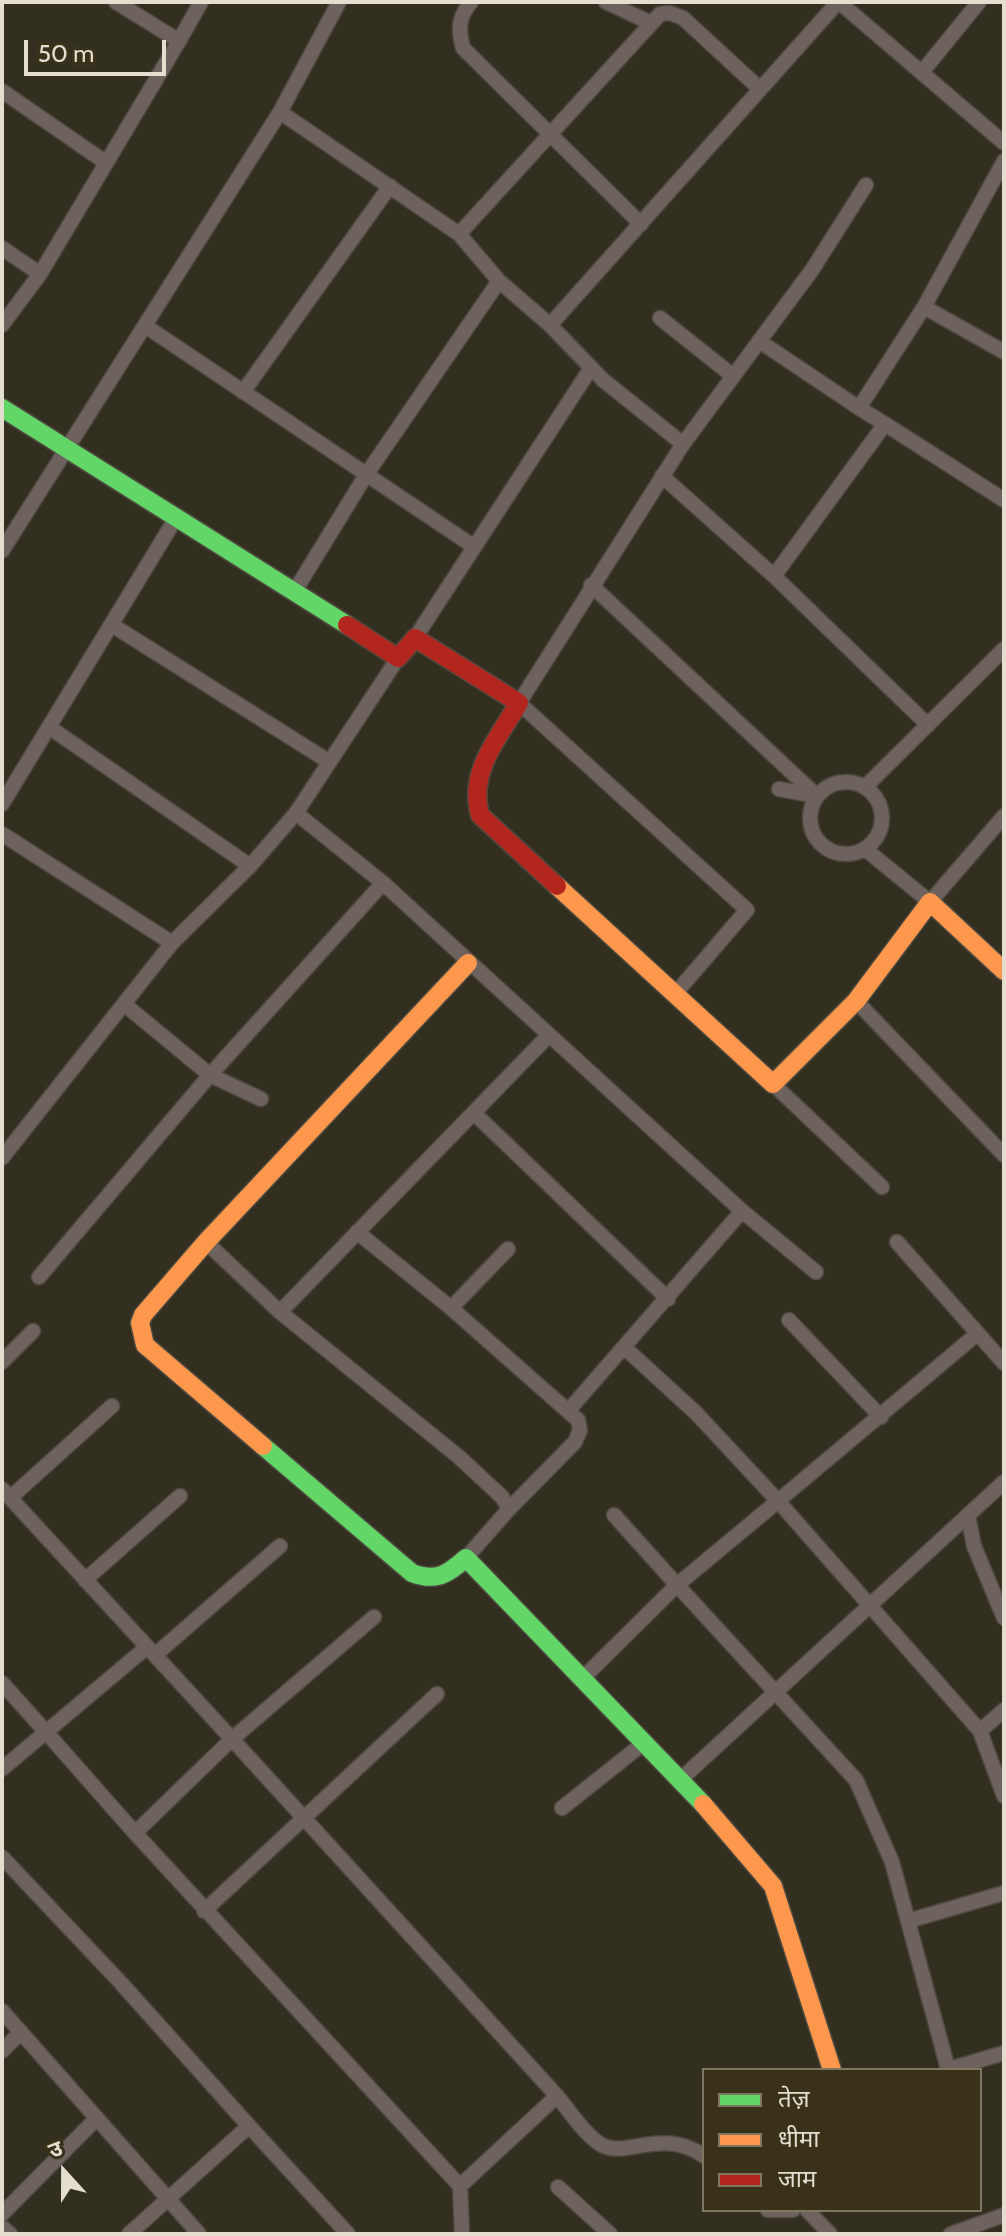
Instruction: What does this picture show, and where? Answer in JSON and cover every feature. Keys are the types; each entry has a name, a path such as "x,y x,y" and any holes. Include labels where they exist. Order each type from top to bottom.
{"street":[{"path":"116,2 179,41"},
{"path":"2,325 40,274 201,2"},
{"path":"2,551 147,327 280,112 339,2"},
{"path":"471,2 461,15 459,31 463,48 641,224"},
{"path":"606,2 651,23"},
{"path":"550,325 838,2 1004,143"},
{"path":"922,72 979,2"},
{"path":"459,234 660,14 670,13 683,18 760,89"},
{"path":"2,91 105,162"},
{"path":"280,112 459,234 499,281 550,325 591,368 683,444"},
{"path":"859,408 924,307 1004,161"},
{"path":"866,185 812,270 683,444 591,585 477,778 473,801 480,815 882,1187"},
{"path":"243,392 390,186"},
{"path":"2,248 40,274"},
{"path":"296,589 366,475 499,281"},
{"path":"924,307 1004,352"},
{"path":"660,318 733,376"},
{"path":"147,327 473,546"},
{"path":"759,341 1004,500"},
{"path":"2,1158 172,943 250,866 296,813 398,658 415,638 591,368"},
{"path":"2,408 66,452 296,589 398,658"},
{"path":"774,576 885,424"},
{"path":"662,476 774,576 928,725"},
{"path":"2,804 176,518"},
{"path":"591,585 817,796"},
{"path":"112,625 328,761"},
{"path":"415,638 519,703 747,910 675,994"},
{"path":"865,787 1004,649"},
{"path":"49,727 250,866"},
{"path":"845,781 865,787 879,803 882,823 879,833 865,849 847,854 820,844 809,816 817,796 824,788 845,781"},
{"path":"779,789 817,796"},
{"path":"296,813 383,883 742,1211 816,1272"},
{"path":"773,1084 856,1001 930,902 1004,816"},
{"path":"2,834 172,943"},
{"path":"865,849 930,902 1004,971"},
{"path":"39,1277 210,1075 383,883"},
{"path":"357,1232 451,1308 578,1420 580,1430 575,1442 466,1558 448,1574 430,1580 412,1573 145,1345 140,1323 143,1315 206,1242 468,963"},
{"path":"856,1001 1004,1155"},
{"path":"124,1004 210,1075 261,1099"},
{"path":"280,1312 549,1035"},
{"path":"474,1113 668,1299"},
{"path":"568,1411 742,1211"},
{"path":"206,1242 280,1312 459,1457 502,1497 509,1509"},
{"path":"897,1242 1004,1363"},
{"path":"451,1308 508,1249"},
{"path":"789,1320 881,1417"},
{"path":"2,1362 33,1331"},
{"path":"583,1678 677,1585 977,1334"},
{"path":"625,1348 696,1413 778,1501 980,1731 1004,1796"},
{"path":"112,1406 6,1493 600,2144 617,2149 656,2142 678,2143 702,2155"},
{"path":"681,1779 1004,1482"},
{"path":"85,1580 180,1496"},
{"path":"614,1515 856,1780 892,1862 946,2068"},
{"path":"968,1515 974,1546 1004,1618"},
{"path":"2,1769 280,1546"},
{"path":"466,1558 681,1779 773,1886 831,2068"},
{"path":"135,1833 232,1739 374,1617"},
{"path":"2,1683 204,1911 460,2186 462,2234"},
{"path":"204,1911 437,1694"},
{"path":"980,1731 1004,1710"},
{"path":"562,1808 645,1742"},
{"path":"2,1857 348,2234"},
{"path":"908,1921 1004,1893"},
{"path":"2,2011 199,2234"},
{"path":"2,2051 21,2032"},
{"path":"954,2068 1004,2053"},
{"path":"460,2186 557,2096"},
{"path":"2,2214 97,2118"},
{"path":"129,2234 166,2197 249,2126"},
{"path":"558,2187 610,2234"},
{"path":"809,2212 830,2234"},
{"path":"951,2234 1004,2215"},
{"path":"2,2227 10,2234"}],"traffic: fast":[{"path":"2,408 347,625"},
{"path":"263,1446 412,1573 435,1577 453,1569 466,1558 703,1804"}],"traffic: slow":[{"path":"557,886 773,1084 856,1001 930,902 1004,971"},
{"path":"263,1446 145,1345 140,1323 143,1315 206,1242 468,963"},
{"path":"703,1804 773,1886 831,2068"}],"traffic: jam":[{"path":"347,625 398,658 415,638 519,703 494,742 482,770 477,799 480,815 557,886"}]}
